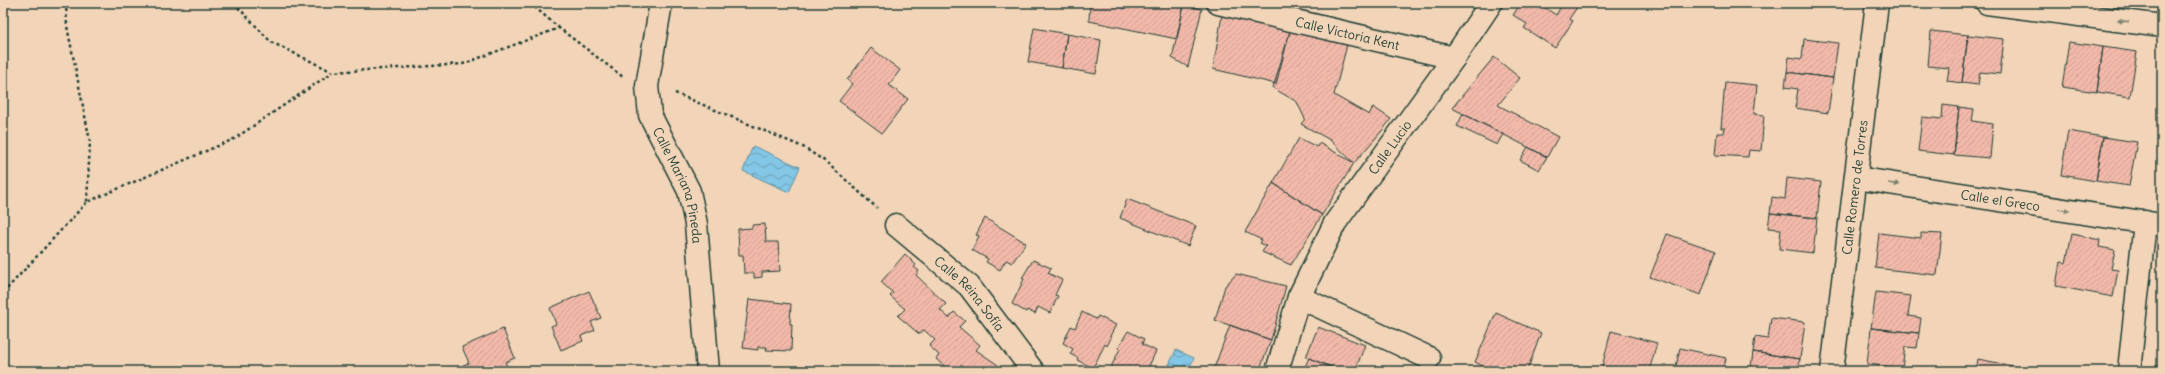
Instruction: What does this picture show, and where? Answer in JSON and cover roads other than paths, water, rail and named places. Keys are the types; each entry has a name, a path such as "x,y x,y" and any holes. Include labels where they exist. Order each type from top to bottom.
{"street":[{"name":"Calle Mariana Pineda","path":"661,3 647,86 650,114 689,191 696,224 708,371"},
{"name":"Calle Victoria Kent","path":"1218,3 1269,9 1454,58"},
{"name":"Calle Lucio","path":"1277,371 1299,297 1336,223 1454,58 1491,3"},
{"name":"Calle Romero de Torres","path":"1832,371 1877,3"},
{"path":"1987,3 2162,26"},
{"name":"Calle el Greco","path":"1856,178 2154,224 2129,371"},
{"name":"Calle Reina Sofía","path":"896,226 969,286 1033,371"},
{"path":"1299,297 1429,358"}],"water":[{"path":"753,146 800,167 789,192 743,171"},
{"path":"1176,350 1194,358 1188,371 1166,371"}]}
